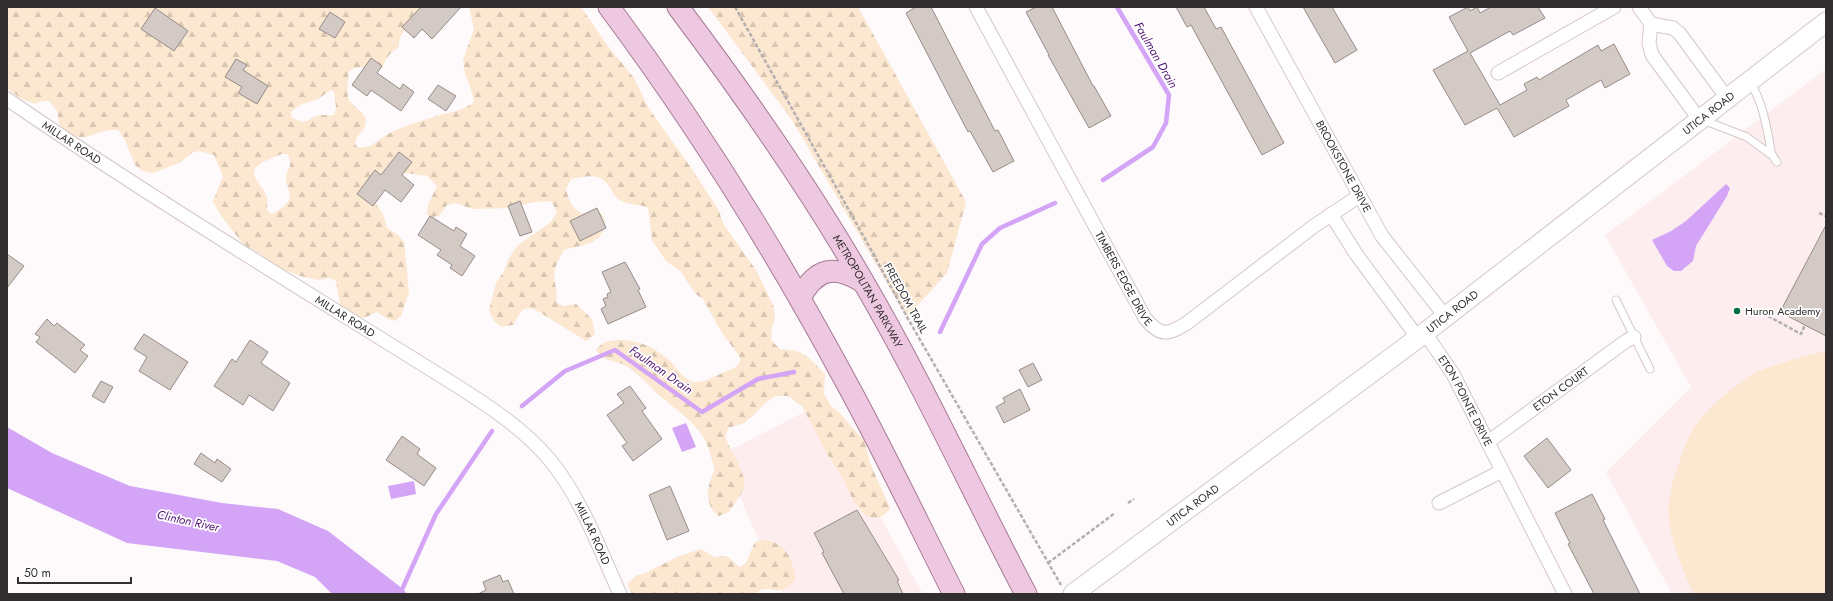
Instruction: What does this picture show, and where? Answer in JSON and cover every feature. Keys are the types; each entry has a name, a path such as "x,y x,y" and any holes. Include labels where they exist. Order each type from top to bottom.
{"main road":[{"path":"609,7 659,74 706,145 800,298 856,399 954,594"},
{"name":"METROPOLITAN PARKWAY","path":"678,7 789,162 864,282 912,371 1026,594"},
{"name":"UTICA ROAD","path":"1068,591 1422,335 1826,22"},
{"path":"800,298 811,281 818,275 828,272 838,271 849,273 864,282"}],"street":[{"name":"TIMBERS EDGE DRIVE","path":"976,7 1145,318 1153,328 1162,333 1174,331 1187,323 1331,214 1359,196"},
{"name":"BROOKSTONE DRIVE","path":"1256,7 1382,236 1445,316"},
{"path":"1498,73 1614,7"},
{"path":"1639,7 1651,24 1649,43 1652,55 1700,119"},
{"path":"1651,24 1673,28 1680,34 1727,98"},
{"name":"MILLAR ROAD","path":"7,100 107,167 429,368 505,418 530,439 548,458 566,481 593,534 620,594"},
{"path":"1331,214 1356,254 1422,335"},
{"name":"ETON POINTE DRIVE","path":"1422,335 1453,374 1565,594"},
{"name":"ETON COURT","path":"1488,442 1626,341 1634,337"},
{"path":"1440,503 1502,471"}],"lane":[{"path":"1749,81 1758,94 1770,154"},
{"path":"1700,119 1747,137 1770,154 1777,162"},
{"path":"1616,300 1650,369"}],"path":[{"name":"FREEDOM TRAIL","path":"735,7 858,225 907,317 1048,563 1068,591"},
{"path":"1819,213 1826,216"},
{"path":"1768,316 1801,334 1805,325"},
{"path":"1128,504 1134,499"},
{"path":"1048,563 1115,513"}],"shaded area":[{"name":"Huron Academy","path":"1826,69 1826,594 1672,594 1606,472 1691,387 1605,235"},
{"path":"818,405 923,594 783,594 721,455"}],"green space":[{"path":"7,7 425,7 401,35 398,48 392,52 384,62 382,68 375,71 358,68 348,72 348,97 352,104 364,115 366,122 365,126 357,137 357,147 367,147 388,134 402,128 439,115 460,110 474,102 465,74 463,60 474,29 469,7 581,7 607,45 634,78 649,109 687,162 718,209 724,225 756,270 774,307 775,320 772,326 771,340 781,350 795,351 806,356 825,374 824,394 831,406 838,411 865,442 870,463 890,508 880,517 873,518 866,516 854,502 843,479 826,452 802,406 788,396 776,396 765,403 744,423 728,428 725,438 744,478 744,489 729,512 719,516 714,511 710,506 708,494 710,482 715,470 707,445 700,432 689,420 632,370 624,365 607,359 596,350 605,342 617,340 639,343 652,348 664,356 684,377 695,382 708,380 734,368 738,365 740,357 722,333 703,299 696,294 680,271 666,261 652,240 647,207 620,200 600,178 591,176 571,179 566,189 569,200 575,209 582,214 589,211 601,213 605,226 600,236 596,240 564,250 554,274 557,294 556,302 563,306 576,304 592,319 595,334 586,341 536,310 529,308 522,310 513,325 501,327 494,321 489,310 496,283 504,271 509,258 518,245 551,222 557,212 551,201 534,202 511,208 473,209 455,203 447,205 439,216 432,217 427,215 428,205 437,186 427,176 390,171 377,176 370,196 383,214 387,228 399,236 404,242 409,292 401,316 395,321 386,318 377,312 366,317 353,320 341,309 336,281 330,278 319,280 300,276 271,264 261,254 244,245 222,217 213,202 223,176 214,155 199,151 193,152 181,162 153,173 142,171 135,165 124,138 118,130 103,131 82,137 75,136 68,133 61,126 57,111 49,101 41,101 35,104 22,99 7,89","holes":["331,90 334,92 336,107 334,115 316,116 305,122 291,117 291,112 300,105 318,99","282,154 287,154 290,161 286,175 286,182 290,195 285,206 271,214 267,210 267,197 254,175 257,167 261,163"]},
{"path":"708,7 858,7 966,202 947,273 907,317 792,120"},
{"path":"1826,351 1826,594 1694,594 1684,573 1672,536 1668,512 1670,493 1678,464 1693,429 1713,405 1751,375 1783,363"},
{"path":"762,540 777,544 787,552 790,558 793,565 795,580 785,589 764,589 756,594 632,594 628,587 628,583 637,575 643,574 677,557 701,549 714,557 727,556 740,567 746,563 755,542"}],"water":[{"path":"1726,184 1730,188 1727,196 1696,246 1693,261 1681,271 1674,271 1667,266 1652,240 1671,231 1686,221"},
{"path":"686,423 696,447 682,452 672,428"},
{"name":"Clinton River","path":"7,427 52,453 130,486 222,503 278,509 328,531 403,589 407,594 332,594 315,577 277,561 127,543 7,488"},
{"path":"414,481 416,494 391,499 388,486"}],"building":[{"path":"421,7 461,7 432,39 422,29 414,38 402,27"},
{"path":"916,7 931,7 995,131 998,130 1014,161 993,172 970,131 968,132 906,13"},
{"path":"1036,7 1052,7 1093,86 1111,116 1089,128 1026,12"},
{"path":"1176,7 1204,7 1216,29 1221,27 1284,143 1262,155 1191,25 1187,27"},
{"path":"1303,7 1332,7 1357,50 1335,63"},
{"path":"1468,7 1470,11 1477,7 1480,13 1491,7 1538,7 1545,18 1513,35 1510,31 1470,53 1500,105 1527,90 1524,84 1537,77 1539,80 1598,45 1601,51 1614,44 1630,74 1605,88 1601,80 1566,100 1569,106 1514,137 1497,108 1465,125 1433,70 1468,51 1449,17"},
{"path":"155,8 188,31 174,51 141,29"},
{"path":"330,12 345,22 335,38 319,29"},
{"path":"371,58 382,66 377,73 400,89 403,84 414,92 401,111 371,90 367,96 352,85"},
{"path":"236,59 247,65 243,70 268,86 257,104 238,93 242,87 225,77"},
{"path":"438,85 456,96 446,111 428,99"},
{"path":"399,152 412,162 402,175 414,185 401,202 385,190 373,206 357,194 375,170 381,175"},
{"path":"520,201 532,232 520,236 508,206"},
{"path":"597,208 606,228 580,241 570,221"},
{"path":"430,216 454,231 456,227 467,234 460,246 475,256 462,276 450,268 452,265 437,255 441,250 418,235"},
{"path":"1826,225 1826,336 1780,312"},
{"path":"7,254 24,266 7,288"},
{"path":"625,262 640,289 638,290 646,307 608,324 601,309 606,306 603,299 608,297 607,294 611,292 602,272"},
{"path":"47,319 54,326 57,323 85,345 80,350 88,356 75,373 36,342 40,337 35,334"},
{"path":"144,334 188,362 170,390 139,371 147,357 134,349"},
{"path":"250,340 268,352 261,363 290,383 273,411 249,395 243,405 214,386 232,359 236,362"},
{"path":"1033,363 1042,380 1028,387 1019,370"},
{"path":"101,381 113,387 104,403 92,396"},
{"path":"630,386 646,408 642,411 662,439 633,461 622,446 627,443 607,415 624,403 617,394"},
{"path":"1020,389 1030,410 1004,423 996,407 1005,402 1003,398"},
{"path":"402,436 420,449 417,454 436,468 424,486 386,460"},
{"path":"1547,438 1571,470 1548,488 1524,456"},
{"path":"201,453 215,463 217,459 231,469 222,482 194,464"},
{"path":"670,486 689,531 667,540 649,495"},
{"path":"1592,494 1605,519 1603,520 1640,594 1594,594 1568,544 1570,543 1555,513"},
{"path":"857,510 899,580 897,581 903,594 844,594 822,553 824,552 814,533"},
{"path":"500,575 503,582 508,580 514,594 478,594 486,590 483,582"}],"waterway":[{"name":"Faulman Drain","path":"1103,180 1153,147 1166,123 1169,95 1117,7"},
{"name":"Faulman Drain","path":"940,332 982,244 1000,228 1055,203"},
{"name":"Faulman Drain","path":"522,406 565,371 615,350 702,412 758,379 794,372"},
{"name":"Faulman Drain","path":"400,594 436,514 492,431"}],"place":[{"name":"Huron Academy","path":"1737,311"}]}
